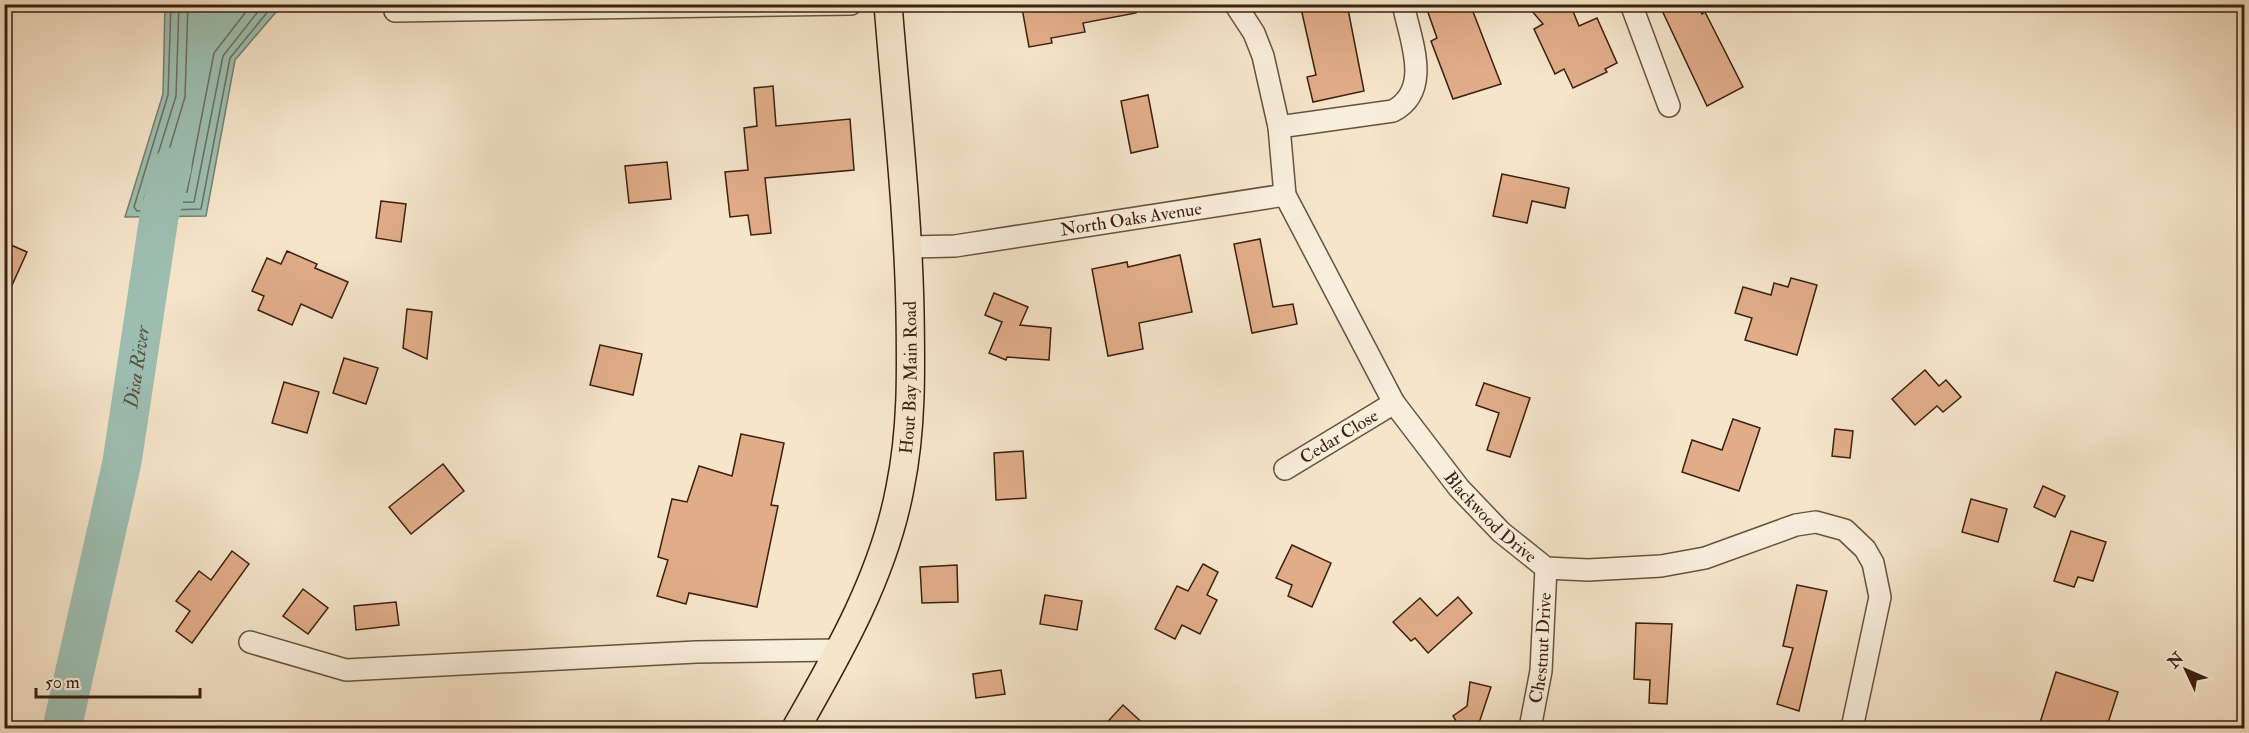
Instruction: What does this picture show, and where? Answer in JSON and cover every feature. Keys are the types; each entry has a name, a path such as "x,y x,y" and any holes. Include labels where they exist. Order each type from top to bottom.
{"main road":[{"name":"Hout Bay Main Road","path":"796,729 865,599 889,531 900,488 912,399 909,247 888,4"}],"street":[{"path":"395,11 851,4"},
{"path":"1235,4 1254,33 1263,56 1279,127 1285,195"},
{"path":"1279,127 1393,111 1407,104 1415,87 1416,68 1403,4"},
{"path":"1631,4 1669,106"},
{"name":"North Oaks Avenue","path":"909,247 955,246 1285,195"},
{"name":"Blackwood Drive","path":"1285,195 1394,403 1481,513 1546,568 1588,570 1661,566 1714,555 1796,525 1828,524 1845,530 1865,549 1874,563 1880,597 1852,729"},
{"name":"Cedar Close","path":"1285,469 1394,403"},
{"name":"Chestnut Drive","path":"1530,729 1541,671 1546,568"},
{"path":"250,642 346,670 696,652 839,650"}],"water":[{"path":"165,5 282,5 235,60 206,216 125,217 163,94"}],"building":[{"path":"1041,4 1135,4 1136,13 1083,23 1085,32 1051,38 1052,43 1029,47 1022,8"},
{"path":"1300,4 1347,4 1364,91 1313,102 1307,77 1316,75"},
{"path":"1425,4 1470,4 1501,84 1453,99 1431,41 1437,38"},
{"path":"1526,4 1570,4 1579,26 1597,18 1617,63 1605,69 1607,72 1573,88 1564,69 1555,74 1534,29 1543,24"},
{"path":"1659,4 1698,4 1702,14 1705,12 1743,87 1707,106"},
{"path":"773,86 776,126 850,119 854,170 765,178 771,233 751,235 748,215 730,217 725,172 748,170 744,128 757,126 754,88"},
{"path":"1148,95 1158,147 1131,153 1121,101"},
{"path":"667,162 671,199 629,203 625,166"},
{"path":"1502,174 1569,188 1565,208 1532,201 1527,223 1493,216"},
{"path":"381,201 406,204 401,242 376,238"},
{"path":"1260,239 1273,307 1293,304 1297,324 1252,333 1234,244"},
{"path":"4,242 27,252 4,303"},
{"path":"287,251 317,264 315,268 348,282 332,318 301,304 292,325 258,310 264,296 252,291 267,258 281,264"},
{"path":"1180,255 1192,312 1139,323 1143,349 1108,356 1092,269 1127,262 1128,267"},
{"path":"1791,278 1817,285 1797,355 1745,340 1752,318 1735,313 1743,287 1771,295 1774,283 1788,287"},
{"path":"994,293 1028,307 1020,325 1051,328 1049,360 1007,357 1006,360 989,353 1002,322 985,315"},
{"path":"407,309 432,312 427,359 403,348"},
{"path":"600,345 642,354 633,395 590,385"},
{"path":"344,358 378,368 366,404 333,393"},
{"path":"1925,370 1939,386 1946,380 1961,397 1943,412 1937,406 1915,425 1892,399"},
{"path":"284,382 319,392 307,433 272,423"},
{"path":"1484,383 1530,398 1510,457 1487,450 1499,413 1476,405"},
{"path":"1733,419 1760,428 1739,491 1682,472 1692,440 1722,450"},
{"path":"1835,429 1853,431 1850,458 1832,456"},
{"path":"741,434 784,443 771,505 778,506 757,607 689,593 686,604 657,596 668,560 658,557 672,499 687,502 699,466 732,476"},
{"path":"1023,451 1026,498 996,500 994,453"},
{"path":"443,464 464,491 411,534 389,507"},
{"path":"2043,486 2065,496 2055,517 2034,507"},
{"path":"1971,499 2007,509 1998,542 1962,532"},
{"path":"2071,531 2106,542 2093,581 2078,577 2074,587 2054,581"},
{"path":"1292,545 1331,563 1312,607 1288,596 1292,585 1276,578"},
{"path":"232,551 249,564 192,643 176,631 190,611 176,601 199,571 211,580"},
{"path":"1203,564 1218,572 1207,595 1217,600 1200,634 1182,625 1175,639 1155,629 1177,586 1188,591"},
{"path":"957,565 958,602 922,603 920,567"},
{"path":"1797,585 1827,591 1799,711 1777,704 1793,648 1783,646"},
{"path":"303,589 328,608 308,634 283,616"},
{"path":"1045,595 1082,601 1077,630 1040,624"},
{"path":"1458,597 1472,613 1428,653 1415,638 1411,641 1393,622 1420,598 1437,616"},
{"path":"396,602 399,625 356,630 354,606"},
{"path":"1636,623 1672,624 1667,704 1649,703 1650,680 1634,679"},
{"path":"1001,670 1005,694 976,698 973,674"},
{"path":"2056,672 2118,692 2106,729 2038,729"},
{"path":"1470,682 1491,687 1477,729 1461,729 1453,716 1467,706"},
{"path":"1123,705 1149,729 1101,729"}],"waterway":[{"name":"Disa River","path":"62,728 122,462 159,217 172,167"}]}
